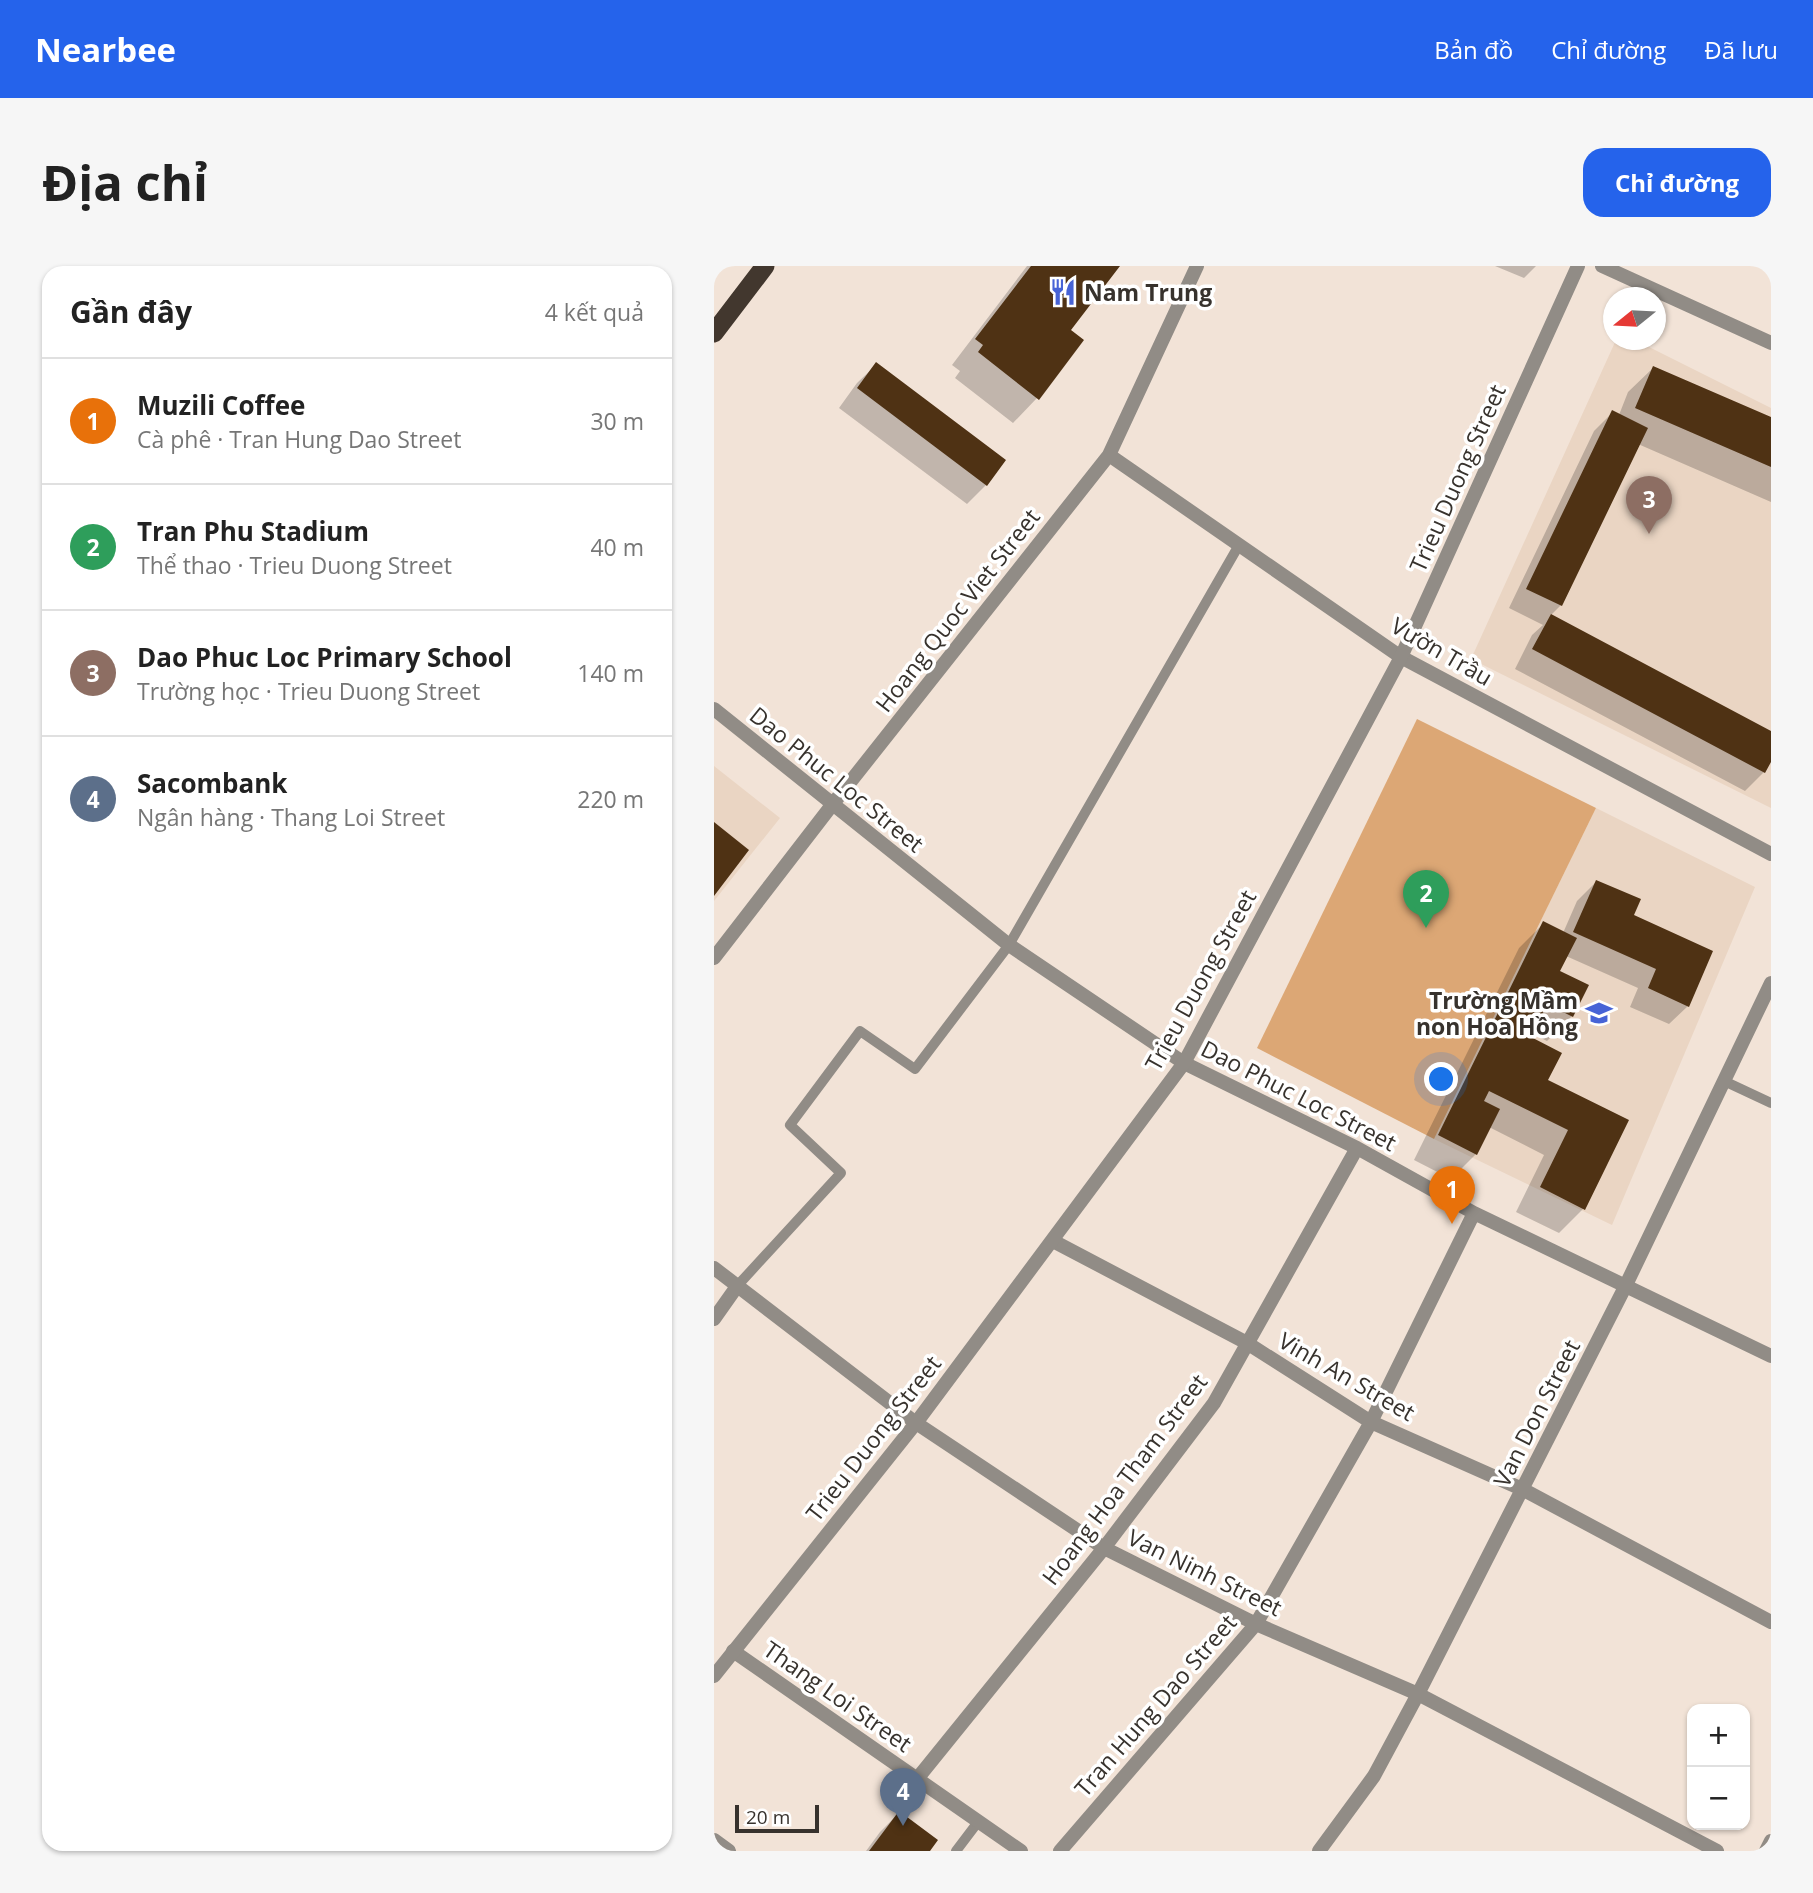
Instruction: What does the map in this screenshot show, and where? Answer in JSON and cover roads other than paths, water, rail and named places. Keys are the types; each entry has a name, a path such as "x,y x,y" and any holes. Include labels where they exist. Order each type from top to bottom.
{"highway":[{"path":"714,333 765,266"}],"street":[{"name":"Hoang Quoc Viet Street","path":"714,958 1109,455 1197,266"},
{"name":"Trieu Duong Street","path":"714,1676 916,1423 1184,1063 1401,657 1578,266"},
{"path":"1602,266 1771,343"},
{"name":"Vườn Trầu","path":"1109,455 1401,657 1771,854"},
{"name":"Dao Phuc Loc Street","path":"714,709 1009,946 1184,1063 1357,1148 1474,1213 1771,1356"},
{"name":"Van Don Street","path":"1319,1851 1374,1776 1418,1694 1625,1287 1771,983"},
{"name":"Hoang Hoa Tham Street","path":"916,1779 1104,1548 1214,1403 1357,1148"},
{"name":"Tran Hung Dao Street","path":"1060,1851 1256,1624 1371,1422 1474,1213"},
{"name":"Vinh An Street","path":"1053,1241 1247,1343 1371,1422 1522,1489 1771,1622"},
{"name":"Van Ninh Street","path":"714,1268 916,1423 1104,1548 1256,1624 1418,1694 1717,1851"},
{"path":"714,1319 738,1285"},
{"name":"Thang Loi Street","path":"733,1651 1021,1851"},
{"path":"714,1840 729,1851"},
{"path":"1766,1851 1771,1841"}],"lane":[{"path":"738,1285 841,1172 790,1125 860,1031 915,1069 1009,946 1239,545"},
{"path":"1724,1081 1771,1103"},
{"path":"956,1851 978,1822"}],"place":[{"name":"Nam Trung","path":"1063,292"},
{"name":"Dao Phuc Loc Primary School","path":"1649,534"},
{"name":"Tran Phu Stadium","path":"1426,928"},
{"name":"Trường Mầm non Hoa Hồng","path":"1599,1013"},
{"name":"Muzili Coffee","path":"1452,1224"},
{"name":"Sacombank","path":"903,1826"}]}
